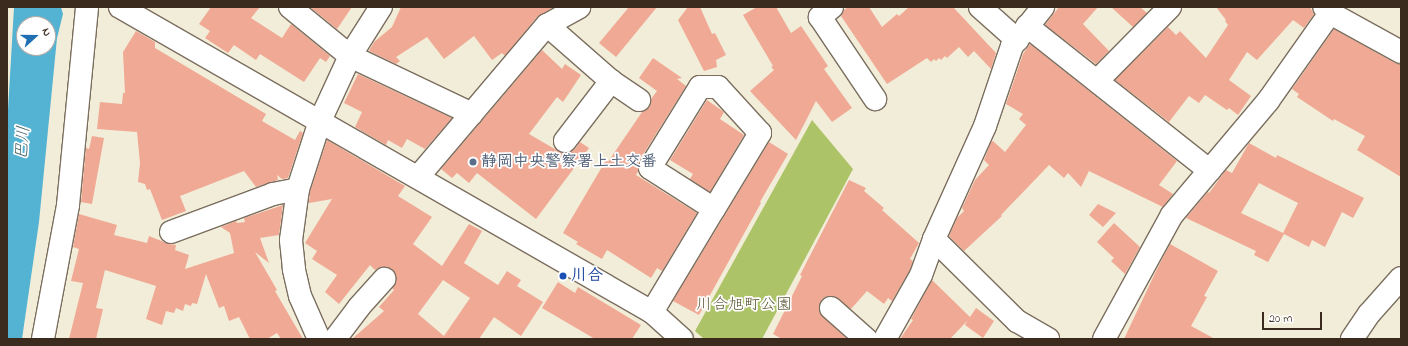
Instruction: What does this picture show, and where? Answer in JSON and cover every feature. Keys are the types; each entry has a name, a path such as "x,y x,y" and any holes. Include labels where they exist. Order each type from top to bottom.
{"street":[{"path":"43,339 68,204 88,7"},
{"path":"120,7 320,120 652,312 682,339"},
{"path":"290,7 350,56 472,114"},
{"path":"319,339 300,296 294,269 291,240 298,189 320,120 350,56 381,7"},
{"path":"418,177 547,25 579,7"},
{"path":"832,7 820,17 875,99"},
{"path":"980,7 1097,81 1210,171"},
{"path":"885,339 920,275 934,239 985,126 1012,46 1043,7"},
{"path":"1097,81 1170,7"},
{"path":"1104,339 1172,216 1268,101 1327,10 1401,52"},
{"path":"547,25 611,81 638,100"},
{"path":"566,141 611,81"},
{"path":"652,312 760,133 718,87 700,87 650,168 714,209"},
{"path":"171,232 273,194 298,189"},
{"path":"934,239 1017,321 1048,339"},
{"path":"1352,339 1369,314 1401,278"},
{"path":"335,339 384,279"},
{"path":"831,308 866,339"}],"green space":[{"name":"川合旭町公園","path":"812,120 853,169 762,339 704,339 695,331"}],"water":[{"name":"巴川","path":"14,7 61,7 63,14 56,48 56,16 16,16 16,56 55,56 39,222 22,339 7,339 7,127"}],"building":[{"path":"211,7 260,7 251,18 282,38 291,24 330,56 326,62 320,58 304,82 260,54 256,60 234,45 228,53 205,38 210,31 199,24"},
{"path":"310,7 352,7 337,29"},
{"path":"401,7 554,7 537,17 505,56 502,53 492,60 474,36 444,59 427,37 396,57 400,61 396,64 369,51 374,42 392,27"},
{"path":"629,7 657,7 616,57 599,43"},
{"path":"688,7 700,7 712,34 715,33 726,55 716,60 717,67 704,71 678,20"},
{"path":"757,7 776,7 791,33 801,26 828,66 824,69 852,108 832,122 816,101 796,140 750,91 774,70 743,15"},
{"path":"848,7 869,7 882,27 897,14 899,16 909,7 953,7 996,53 991,69 974,51 968,57 959,47 947,58 945,56 941,60 939,58 936,61 934,59 931,62 927,58 887,84 841,16 844,10"},
{"path":"1059,7 1098,7 1083,24 1109,51 1096,64 1045,25"},
{"path":"1111,7 1140,7 1147,13 1133,27"},
{"path":"1216,7 1310,7 1314,14 1304,28 1293,20 1257,60 1247,52 1229,80 1251,96 1238,115 1229,108 1227,110 1205,95 1199,103 1189,96 1169,122 1115,80 1168,27 1176,35 1180,31 1206,58 1228,25"},
{"path":"1334,29 1395,63 1401,64 1401,177 1357,150 1365,136 1334,119 1333,121 1297,97 1299,94 1292,89"},
{"path":"136,31 155,42 155,48 266,114 262,121 295,140 300,131 303,133 288,178 282,179 277,175 278,180 256,187 244,171 180,196 186,211 162,220 150,189 147,190 145,184 138,182 140,163 137,132 97,129 100,102 122,104 123,93 125,93 123,52"},
{"path":"1030,44 1177,161 1159,185 1173,194 1163,207 1089,171 1081,187 1068,173 1064,178 1049,165 1001,215 1002,216 964,251 949,236 957,218 964,211 962,208 975,180 989,165 984,160 991,142 993,141 1005,152 1026,125 1019,119 1023,114 1006,104 1023,54"},
{"path":"542,50 562,69 565,64 581,75 563,102 557,97 529,134 565,155 575,149 580,142 589,148 536,219 477,173 469,183 457,173 452,178 441,169"},
{"path":"653,58 682,78 677,79 686,86 639,161 636,175 697,213 662,271 657,268 651,278 607,250 602,259 576,244 578,242 563,233 606,160 608,162 642,112 650,107 651,99 657,91 639,78"},
{"path":"358,74 452,118 425,149 407,139 402,148 388,140 386,145 355,127 362,112 344,103"},
{"path":"707,100 724,112 720,119 744,135 710,192 690,179 693,174 670,160"},
{"path":"92,136 104,138 92,204 81,202 86,148 89,149"},
{"path":"327,140 405,186 398,196 432,217 413,244 442,266 469,224 482,231 464,263 498,285 507,271 521,280 517,286 543,302 521,336 494,317 479,339 352,339 384,311 379,307 394,290 392,288 396,282 396,275 393,270 387,267 380,267 375,270 370,265 339,304 325,292 337,275 312,259 317,251 305,243 332,199 309,203 310,192","holes":["443,280 470,298 444,336 418,314"]},
{"path":"769,142 788,154 760,202 761,203 699,315 673,301"},
{"path":"1249,143 1276,158 1277,155 1364,198 1353,218 1342,212 1325,247 1312,240 1309,247 1284,234 1268,262 1254,255 1256,251 1186,218 1208,192 1209,193 1226,170 1232,173","holes":["1259,183 1298,203 1283,233 1241,213"]},
{"path":"849,180 866,188 864,191 884,208 882,210 919,243 910,259 913,261 910,270 892,301 888,298 884,304 867,291 851,309 834,296 827,296 822,299 819,306 819,312 847,339 782,339 773,334 802,276 800,275"},
{"path":"1098,204 1116,213 1103,227 1089,215"},
{"path":"283,205 279,235 260,238 269,263 255,252 277,290 275,291 303,339 281,339 277,333 267,339 250,339 239,317 229,321 224,306 219,308 206,274 197,304 192,303 191,306 185,304 183,311 176,308 174,313 166,311 162,325 146,319 156,286 105,270 96,308 103,309 96,339 69,339 83,283 71,281 79,249 73,247 79,214 117,225 114,235 147,243 149,236 169,244 176,245 175,250 189,255 185,269 234,253 230,233 221,227 236,221 237,223 245,222 244,218"},
{"path":"1114,223 1140,247 1125,274 1111,261 1114,258 1097,242"},
{"path":"1170,244 1218,271 1204,296 1207,297 1191,326 1215,339 1124,339 1156,271"},
{"path":"932,280 970,317 976,308 994,321 983,338 965,325 967,321 950,339 900,339 913,320 911,319"},
{"path":"558,282 575,293 578,287 641,325 632,339 595,339 542,308"}],"place":[{"name":"静岡中央警察署上土交番","path":"473,162"},
{"name":"川合","path":"563,276"}]}
